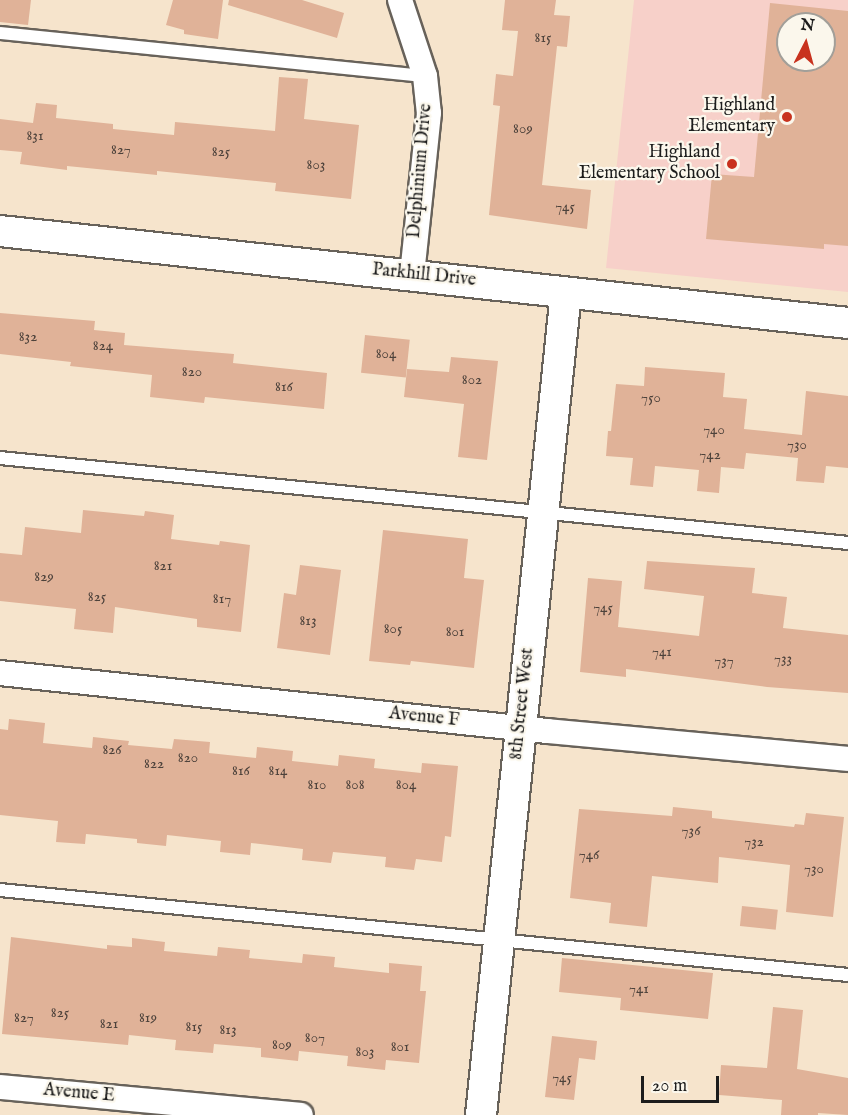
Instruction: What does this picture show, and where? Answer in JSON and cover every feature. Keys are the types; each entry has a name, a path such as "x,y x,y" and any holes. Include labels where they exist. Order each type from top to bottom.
{"street":[{"name":"Delphinium Drive","path":"400,0 424,76 429,113 412,274"},
{"name":"Parkhill Drive","path":"0,231 848,323"},
{"name":"8th Street West","path":"481,1115 566,292"},
{"name":"Avenue F","path":"0,673 520,728 848,759"},
{"name":"Avenue E","path":"0,1087 301,1115"}],"lane":[{"path":"0,33 424,76"},
{"path":"0,458 848,543"},
{"path":"0,890 848,975"}],"shaded area":[{"name":"Highland Elementary School","path":"634,0 848,0 848,292 606,268"}],"building":[{"path":"0,0 31,0 28,25 0,22"},
{"path":"173,0 223,0 218,39 184,34 184,30 166,25"},
{"path":"229,0 302,0 344,13 337,38 228,5"},
{"path":"505,0 556,0 554,15 570,16 567,47 557,46 542,185 591,190 587,229 489,215 500,106 493,105 496,74 513,76 518,31 502,30"},
{"name":"Highland Elementary","path":"770,3 848,11 848,246 824,244 824,249 706,239 712,174 754,177"},
{"path":"279,77 308,79 304,119 359,125 351,199 275,191 276,183 157,171 157,175 67,166 67,170 20,164 22,152 0,150 0,119 33,123 36,103 57,105 56,118 113,124 113,129 174,135 175,122 275,131"},
{"path":"0,313 95,321 94,330 125,333 124,345 234,354 233,363 327,373 324,409 205,397 204,403 150,397 152,375 70,366 71,362 0,354"},
{"path":"365,335 410,340 406,377 361,373"},
{"path":"451,357 498,361 487,460 458,457 464,404 404,397 407,369 449,372"},
{"path":"645,367 725,373 723,397 747,399 744,429 802,435 806,391 848,396 848,468 826,466 824,483 796,481 798,458 746,453 744,469 721,467 719,493 697,491 699,470 655,466 653,487 630,485 633,458 606,456 608,431 611,431 616,384 644,386"},
{"path":"83,510 144,516 145,511 174,515 171,539 219,545 220,541 250,545 241,632 197,627 197,619 115,607 113,633 74,629 76,609 0,601 0,553 22,555 25,527 81,533"},
{"path":"383,530 468,539 464,578 484,580 474,668 411,661 410,665 369,661"},
{"path":"647,561 755,568 752,593 787,597 783,628 848,635 848,693 767,687 626,669 626,677 580,672 588,578 622,581 618,627 699,636 704,596 644,589"},
{"path":"300,565 341,570 330,655 277,648 284,593 296,595"},
{"path":"9,719 45,723 43,743 92,748 93,737 129,741 128,745 172,749 174,739 210,742 209,753 256,758 257,747 293,751 292,761 338,766 339,755 375,759 374,768 421,773 422,763 458,766 451,837 445,836 442,862 416,859 414,870 385,867 386,857 333,852 331,863 302,860 303,849 251,843 250,855 220,852 221,841 167,835 166,846 137,843 137,839 86,834 85,844 56,842 58,821 0,815 0,729 8,730"},
{"path":"673,807 712,811 712,818 794,827 795,824 804,825 806,813 844,817 833,917 786,912 790,865 719,857 718,883 652,876 647,927 609,923 611,903 570,898 579,809 672,816"},
{"path":"742,906 778,910 776,930 740,926"},
{"path":"11,937 107,949 107,945 132,947 132,938 165,942 164,951 217,956 218,947 250,950 249,958 302,963 303,954 335,957 334,967 389,973 389,963 422,966 420,991 426,991 419,1063 386,1060 385,1070 347,1066 348,1056 299,1051 298,1061 261,1057 261,1048 214,1044 213,1053 175,1050 176,1040 129,1035 128,1045 2,1034"},
{"path":"562,958 713,973 708,1019 620,1010 621,998 559,992"},
{"path":"773,1007 803,1010 797,1069 848,1078 848,1115 818,1113 818,1115 781,1115 782,1100 719,1095 721,1065 767,1068"},
{"path":"552,1036 597,1041 595,1060 579,1058 574,1100 545,1097"}],"place":[{"name":"Highland Elementary","path":"787,117"},
{"name":"Highland Elementary School","path":"732,164"}]}
